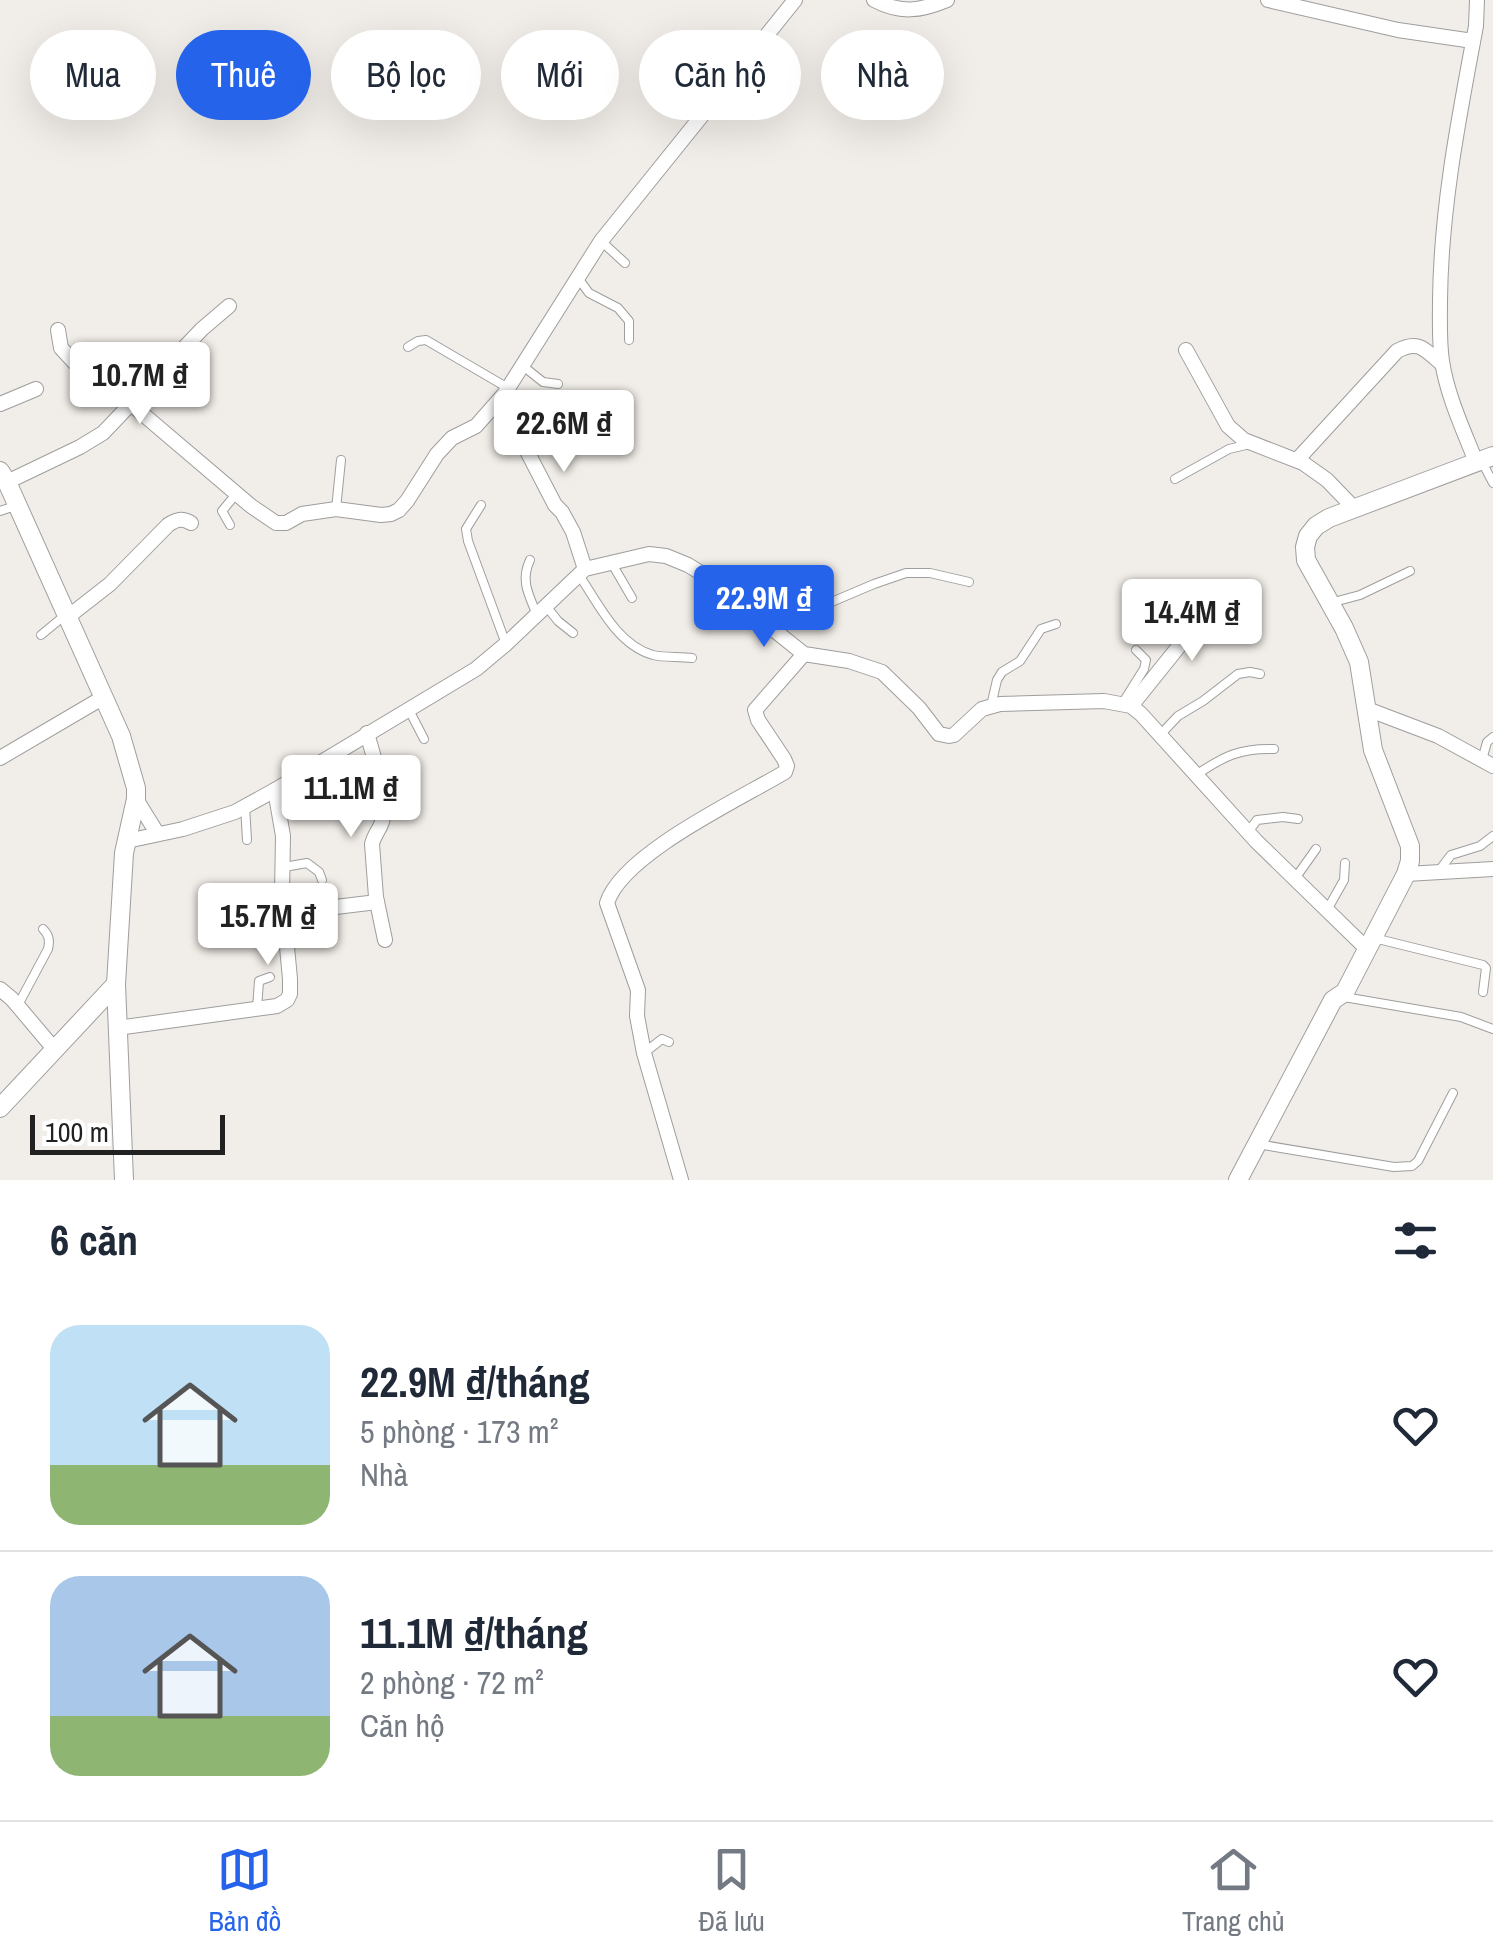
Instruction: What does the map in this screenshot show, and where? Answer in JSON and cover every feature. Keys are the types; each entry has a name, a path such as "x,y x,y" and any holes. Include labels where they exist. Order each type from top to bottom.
{"street":[{"path":"58,330 61,348 74,362 276,523 336,509 391,514 399,510 452,438 476,426 507,391 601,241 795,0"},
{"path":"874,0 901,11 947,0"},
{"path":"1268,0 1301,4 1398,30 1473,41"},
{"path":"1238,1180 1333,1000 1345,992 1410,861 1410,846 1373,750 1359,662 1306,560 1305,547 1316,526 1329,518 1483,459 1454,404 1442,364 1440,273 1447,196 1473,41 1476,0"},
{"path":"124,1180 116,984 124,853 136,798 130,762 68,615 9,508 4,476 103,433 229,306"},
{"path":"1297,460 1398,351 1418,345 1442,364"},
{"path":"1186,350 1228,426 1244,440 1297,460 1328,480 1354,508"},
{"path":"0,404 36,389"},
{"path":"507,391 528,452 572,532 582,572"},
{"path":"68,615 110,584 168,525 176,520 191,523"},
{"path":"127,841 210,821 275,790 476,668 582,572 649,554 688,564 804,654 882,672 939,734 954,735 982,709 991,706 1104,700 1126,705 1160,734 1294,880 1370,943"},
{"path":"1126,705 1192,630 1212,622 1231,605"},
{"path":"681,1180 644,1052 637,1016 638,990 607,903 611,890 636,863 667,840 785,772 784,759 755,710 804,654"},
{"path":"0,758 104,696"},
{"path":"1367,709 1438,736 1487,763"},
{"path":"368,733 383,803 382,825 372,844 377,902 386,940"},
{"path":"88,1013 117,1023 277,1006 287,1000 290,994 282,894 283,836 275,790"},
{"path":"136,798 157,833"},
{"path":"1406,874 1493,870"},
{"path":"286,913 377,902"},
{"path":"0,1108 116,984"},
{"path":"0,989 55,1050"}],"lane":[{"path":"601,241 625,263"},
{"path":"578,278 589,294 618,308 628,320 629,340"},
{"path":"408,347 426,340 507,391"},
{"path":"522,366 543,382 558,384"},
{"path":"156,377 169,385 186,386"},
{"path":"1175,479 1229,449 1255,444"},
{"path":"1483,459 1493,483"},
{"path":"336,509 340,460"},
{"path":"230,525 222,512 237,493"},
{"path":"482,505 466,529 468,542 506,644"},
{"path":"530,560 524,584 542,610 573,633"},
{"path":"611,562 632,598"},
{"path":"1330,603 1360,595 1410,571"},
{"path":"582,572 619,634 633,645 654,655 692,658"},
{"path":"775,632 815,609 906,573 930,573 969,582"},
{"path":"41,634 68,615"},
{"path":"991,706 1002,672 1020,661 1041,629 1056,624"},
{"path":"1126,705 1146,660 1136,650"},
{"path":"1160,734 1178,716 1238,674 1260,674"},
{"path":"408,708 424,739"},
{"path":"1487,763 1487,742 1493,737"},
{"path":"1196,775 1223,757 1258,748 1274,749"},
{"path":"245,806 247,840"},
{"path":"1248,832 1257,820 1298,819"},
{"path":"1438,872 1451,855 1480,846 1493,836"},
{"path":"1294,880 1316,850"},
{"path":"284,867 306,863 319,872 322,880"},
{"path":"1327,910 1344,880 1345,863"},
{"path":"18,1005 48,949 47,934 42,929"},
{"path":"1370,943 1483,965 1483,992"},
{"path":"257,1008 259,981 270,978"},
{"path":"1340,996 1461,1016 1493,1029"},
{"path":"644,1052 662,1039 669,1042"},
{"path":"1257,1144 1394,1167 1412,1166 1453,1094"}]}
